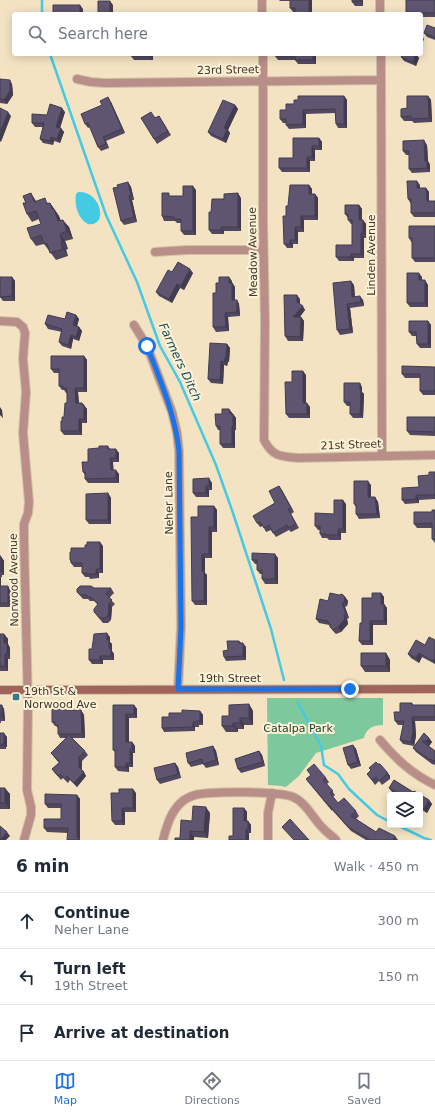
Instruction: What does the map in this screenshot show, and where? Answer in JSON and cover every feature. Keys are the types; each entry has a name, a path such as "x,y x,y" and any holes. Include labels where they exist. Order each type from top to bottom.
{"street":[{"path":"262,0 262,12"},
{"path":"380,0 380,12"},
{"name":"Meadow Avenue","path":"262,56 265,322 264,440 269,449"},
{"name":"Linden Avenue","path":"381,56 382,455"},
{"name":"23rd Street","path":"77,79 105,83 263,80 381,80"},
{"path":"155,252 186,250 264,250"},
{"name":"Norwood Avenue","path":"0,321 17,322 23,327 25,333 23,359 26,392 23,433 29,502 28,513 24,524 28,690 27,790 31,814 24,840"},
{"name":"Neher Lane","path":"134,324 147,346 172,412 177,433 179,451 181,627 178,689"},
{"name":"21st Street","path":"269,449 280,456 298,458 435,455"},
{"name":"19th Street","path":"0,690 435,689"},
{"path":"380,740 393,756 404,766 435,785"},
{"path":"163,840 170,816 178,805 185,799 194,795 218,793 272,793 285,794 293,797 300,802 320,825 336,840"},
{"path":"268,840 268,813 272,793"}],"green space":[{"name":"Catalpa Park","path":"267,698 383,698 383,725 369,729 364,738 316,753 299,776 286,787 268,785"}],"water":[{"path":"78,192 86,193 97,202 100,208 100,215 99,220 95,223 88,224 79,215 76,203 76,194"}],"building":[{"path":"290,0 309,0 309,12 295,12 295,8 290,8"},
{"path":"352,0 360,0 360,1 352,2"},
{"path":"406,0 435,0 435,13 406,12"},
{"path":"98,1 110,1 110,12 98,12"},
{"path":"53,5 80,5 80,12 53,12"},
{"path":"427,25 435,28 435,37 424,33"},
{"path":"295,56 313,56 313,60 295,60"},
{"path":"402,56 415,56 413,62 401,57"},
{"path":"0,79 10,80 10,91 4,100 0,99"},
{"path":"298,96 344,96 344,124 336,124 335,109 303,110 303,124 286,125 286,119 280,119 280,110 286,110 286,104 294,104 294,100 298,100"},
{"path":"407,96 428,96 429,118 411,119 411,116 401,117 401,109 407,108"},
{"path":"108,97 122,129 103,137 106,144 98,147 88,123 85,124 81,114 102,105 100,101"},
{"path":"223,100 235,105 224,128 227,129 223,139 208,132"},
{"path":"50,104 62,108 56,127 61,128 57,139 51,137 50,141 40,139 44,123 32,123 32,114 47,115"},
{"path":"0,108 8,112 0,132"},
{"path":"151,112 155,118 159,116 168,131 154,139 141,118"},
{"path":"293,138 319,138 319,146 312,146 312,157 307,157 307,168 279,168 279,158 293,158"},
{"path":"424,140 425,161 427,161 427,168 409,169 409,151 403,151 403,141"},
{"path":"407,181 417,181 417,188 426,188 427,201 435,201 435,213 411,213 411,199 408,199"},
{"path":"128,182 131,196 129,196 134,217 121,221 113,188 118,187 117,185"},
{"path":"290,185 309,185 309,194 315,194 315,216 301,216 301,227 295,227 295,240 290,240 290,244 284,244 283,216 286,216 286,206 288,206"},
{"path":"183,186 193,186 193,231 181,231 181,219 162,216 162,193 169,193 169,196 183,196"},
{"path":"31,193 34,202 45,198 47,204 50,203 52,209 54,209 58,221 63,220 67,231 60,234 63,249 50,253 47,243 44,244 41,235 31,239 27,228 41,224 36,211 27,214 23,203 26,203 23,196"},
{"path":"238,193 238,227 221,227 221,230 209,230 209,212 211,212 212,199 224,199 224,194"},
{"path":"345,205 359,205 359,220 363,220 363,233 361,233 361,254 351,254 351,257 336,257 336,245 352,245 352,220 348,220 348,214 345,214"},
{"path":"409,226 435,226 435,258 412,258 412,238 409,238"},
{"path":"178,262 190,269 181,286 177,284 169,299 156,292 168,270 172,272"},
{"path":"407,273 419,273 419,280 425,280 425,303 407,303"},
{"path":"0,277 12,277 12,296 0,297"},
{"path":"219,277 229,277 229,283 232,283 232,300 237,300 237,312 225,313 226,327 213,327 213,293 216,293 216,283 219,283"},
{"path":"351,281 352,297 360,296 361,302 347,304 350,329 337,330 333,283"},
{"path":"284,295 297,295 297,302 303,306 293,317 301,317 300,337 285,336"},
{"path":"67,312 76,315 73,325 79,327 76,337 71,335 68,345 59,342 62,329 45,324 48,315 65,319"},
{"path":"409,321 428,321 428,344 417,344 416,332 409,332"},
{"path":"210,343 227,344 226,358 224,362 221,361 220,380 208,379"},
{"path":"51,356 84,356 84,388 75,388 76,403 82,403 82,405 84,405 84,419 79,419 79,431 61,431 61,421 62,417 64,417 65,403 67,403 67,388 59,386 59,369 51,369"},
{"path":"402,366 435,367 435,391 420,391 420,374 402,374"},
{"path":"292,371 303,371 303,403 307,403 307,414 286,414 285,382 292,382"},
{"path":"344,383 360,383 360,414 350,414 350,402 344,402"},
{"path":"222,409 229,409 230,414 233,414 232,444 220,444 220,426 216,426 215,414 222,414"},
{"path":"407,417 435,417 435,432 407,431"},
{"path":"99,446 108,446 108,449 116,449 116,458 110,458 111,470 116,470 116,478 85,479 85,472 83,472 82,462 88,462 88,449 99,448"},
{"path":"429,472 435,472 435,495 416,495 416,499 402,500 402,488 419,487 418,476 429,475"},
{"path":"209,478 209,486 206,486 206,493 193,493 193,479"},
{"path":"354,481 368,481 368,497 375,497 377,514 356,514 356,504 354,504"},
{"path":"279,486 291,508 288,509 296,524 288,528 287,525 273,533 269,525 264,528 260,522 257,523 253,516 275,503 269,491"},
{"path":"108,493 108,520 86,520 86,494"},
{"path":"334,500 343,500 343,529 338,529 338,535 320,534 320,526 315,526 315,513 334,514"},
{"path":"198,506 214,506 214,527 209,527 209,554 202,554 202,571 204,571 204,601 192,601 191,517 198,517"},
{"path":"432,510 435,510 435,539 432,539 432,523 414,524 414,512 432,512"},
{"path":"87,542 100,542 100,569 96,569 96,574 82,573 82,563 71,563 70,560 71,548 85,548"},
{"path":"252,553 275,554 275,579 262,579 262,570 257,570 257,560 252,560"},
{"path":"1,557 1,571 0,571"},
{"path":"0,586 8,586 8,603 0,603"},
{"path":"80,586 111,588 106,594 112,600 109,603 108,616 105,618 100,618 94,612 94,609 98,604 91,597 87,597 87,595 80,595 77,592 77,589"},
{"path":"330,593 339,595 342,594 345,597 344,602 342,603 346,614 344,615 345,619 333,630 328,621 316,619 320,599 328,601"},
{"path":"372,593 381,593 381,604 384,604 384,621 370,621 370,641 359,641 360,623 362,623 362,598 372,598"},
{"path":"107,633 111,656 100,656 100,660 89,660 89,649 92,649 94,634"},
{"path":"0,634 4,634 4,643 7,643 5,666 0,666"},
{"path":"429,637 435,640 435,657 433,661 419,653 416,658 408,654 416,640 425,645"},
{"path":"227,641 239,641 239,643 243,643 243,656 224,657 223,651 228,650"},
{"path":"361,653 386,653 386,666 361,666"},
{"path":"400,703 412,703 412,705 435,705 435,717 412,717 413,732 411,742 400,740 404,721 395,721 394,712 400,712"},
{"path":"249,704 249,718 240,718 240,723 233,723 233,726 222,726 222,716 229,716 229,705"},
{"path":"0,705 2,705 2,716 0,716"},
{"path":"113,705 134,705 134,714 126,714 126,742 132,742 132,749 130,749 130,763 126,763 126,767 115,767 115,750 113,750"},
{"path":"63,708 65,710 81,710 82,734 58,734 58,725 55,725 55,722 52,722 52,709"},
{"path":"182,710 200,711 200,721 193,722 193,727 162,728 162,717 169,717 169,713 182,713"},
{"path":"0,733 4,733 3,745 0,745"},
{"path":"424,733 429,738 426,741 422,741 435,751 435,761 429,759 413,748"},
{"path":"69,735 85,751 79,757 79,767 84,772 74,783 67,776 65,779 60,774 58,776 52,769 60,762 51,753"},
{"path":"353,745 358,762 348,765 343,748"},
{"path":"213,746 216,760 203,764 202,759 188,763 186,753"},
{"path":"259,751 263,762 238,769 235,759"},
{"path":"376,762 380,764 387,772 387,774 379,781 376,777 372,780 367,774 371,770 369,768"},
{"path":"175,763 178,774 157,780 154,768"},
{"path":"314,764 326,778 323,780 333,791 330,793 338,803 344,798 356,811 351,816 376,832 379,828 395,836 393,840 370,840 348,827 306,779 311,775 307,770"},
{"path":"394,780 413,792 396,792 389,788"},
{"path":"0,788 5,788 5,803 0,803"},
{"path":"119,789 133,789 133,808 122,808 122,821 112,821 111,793 119,793"},
{"path":"45,794 77,795 77,838 79,838 79,840 67,840 68,828 44,828 44,819 61,819 61,804 45,804"},
{"path":"423,796 429,800 424,809 423,808"},
{"path":"193,806 206,807 204,832 190,831 190,840 175,840 175,838 180,838 181,820 192,821"},
{"path":"233,808 244,808 244,821 248,821 246,840 229,840 229,836 233,836"},
{"path":"290,819 309,840 294,840 282,827"},
{"path":"0,826 7,832 0,840"}],"waterway":[{"name":"Farmers Ditch","path":"42,0 42,12"},
{"name":"Farmers Ditch","path":"51,56 106,215 137,282 160,346 180,382 216,465 271,629 284,680"},
{"name":"Farmers Ditch","path":"298,703 321,746 324,765 338,774 349,789 377,815 387,820"},
{"name":"Farmers Ditch","path":"403,828 431,840"}],"place":[{"name":"19th St & Norwood Ave","path":"16,697"}],"route":[{"path":"147,346 172,412 177,433 179,451 181,627 178,689 350,689"}]}
